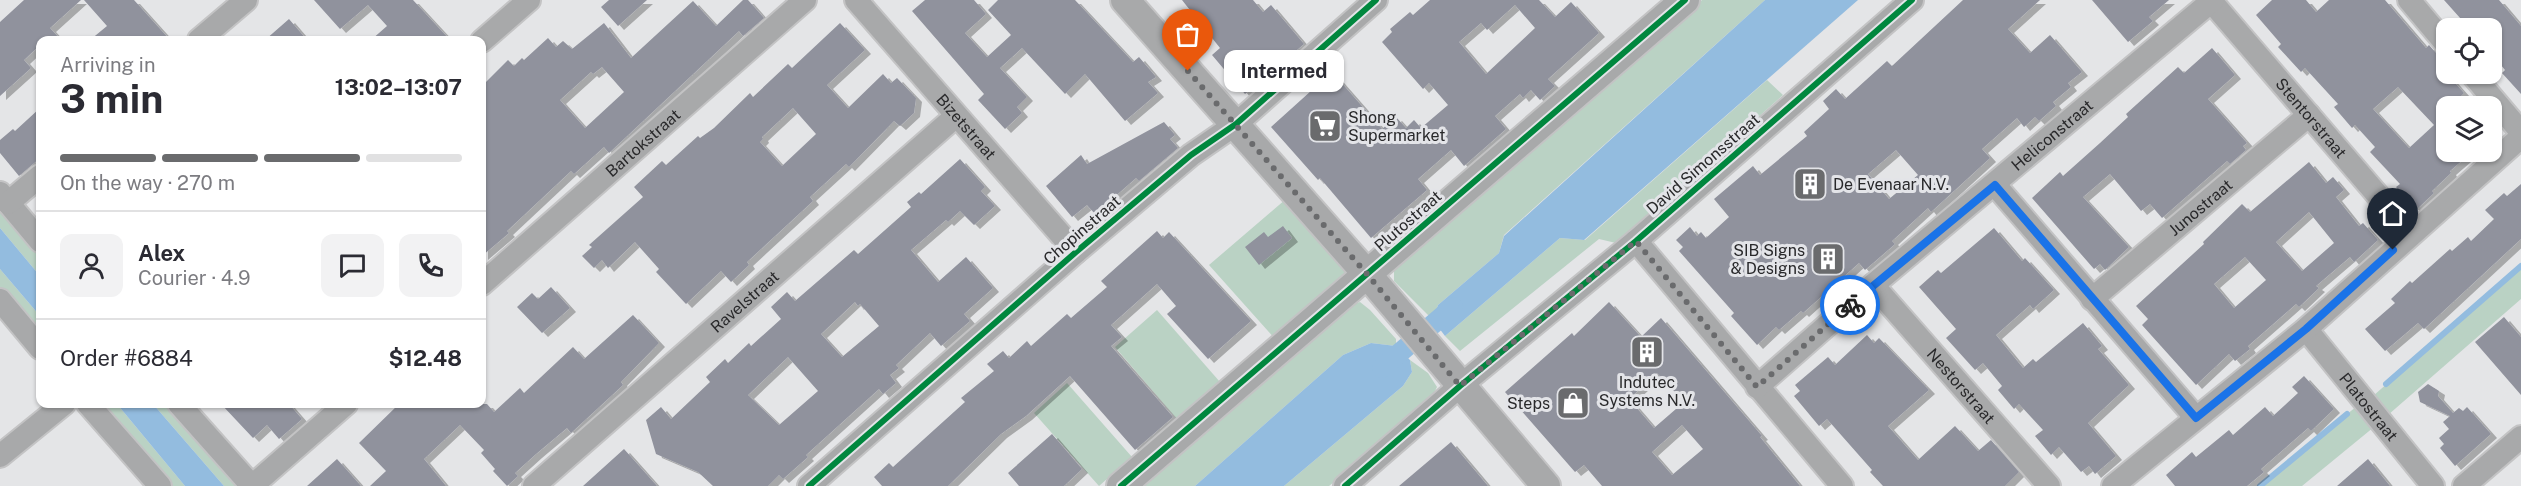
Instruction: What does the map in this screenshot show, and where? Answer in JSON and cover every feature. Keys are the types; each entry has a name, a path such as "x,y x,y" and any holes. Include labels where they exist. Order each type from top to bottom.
{"street":[{"path":"204,36 246,0"},
{"path":"486,38 529,0"},
{"name":"Bartokstraat","path":"486,280 805,0"},
{"name":"Bizetstraat","path":"856,0 1076,252"},
{"path":"1125,0 1375,283 1546,486"},
{"name":"Chopinstraat","path":"809,486 1076,252 1191,155 1236,124 1376,0"},
{"name":"Plutostraat","path":"1121,486 1375,283 1686,0"},
{"name":"David Simonsstraat","path":"1345,486 1454,378 1636,241 1912,0"},
{"path":"2409,0 2436,32"},
{"name":"Stentorstraat","path":"2212,1 2411,234"},
{"name":"Heliconstraat","path":"1757,387 1873,285 2212,1"},
{"path":"2480,84 2521,132"},
{"name":"Junostraat","path":"2092,299 2309,115"},
{"name":"Ravelstraat","path":"534,486 956,116"},
{"path":"2113,486 2306,329 2521,137"},
{"path":"36,178 4,198 36,237"},
{"path":"1995,185 2196,418"},
{"path":"1636,241 1842,486"},
{"name":"Nestorstraat","path":"1873,285 2049,486"},
{"path":"0,300 36,343"},
{"name":"Platostraat","path":"2306,329 2433,486"},
{"path":"0,456 59,408"},
{"path":"92,408 160,486"},
{"path":"183,408 252,486 341,408"},
{"path":"2464,486 2521,437"}],"green space":[{"path":"1702,0 1765,0 1504,235 1499,253 1438,305 1433,320 1394,281 1394,265"},
{"path":"1767,80 1783,95 1616,243 1599,239 1460,351 1445,336 1560,238 1585,240"},
{"path":"1286,199 1345,264 1347,274 1276,340 1209,265"},
{"path":"0,204 36,247 36,271 0,228"},
{"path":"2521,266 2521,299 2388,415 2373,396"},
{"path":"0,269 36,311 36,332 0,290"},
{"path":"1360,302 1396,339 1396,346 1371,343 1343,355 1195,486 1137,486 1347,306"},
{"path":"1157,310 1220,382 1177,419 1115,347"},
{"path":"1410,360 1428,373 1437,387 1430,401 1413,418 1329,486 1284,486 1403,386 1412,372"},
{"path":"1067,383 1132,457 1099,486 1034,413"},
{"path":"2357,406 2374,427 2302,486 2260,486"},
{"path":"105,408 120,408 185,486 170,486"},
{"path":"156,408 173,408 241,486 224,486"}],"water":[{"path":"1765,0 1858,0 1584,240 1560,238 1445,336 1433,320 1438,305 1499,253 1504,236"},
{"path":"0,228 36,271 36,311 0,269"},
{"path":"1371,343 1396,346 1410,360 1412,372 1403,386 1284,486 1195,486 1343,355"},
{"path":"120,408 156,408 224,486 185,486"}],"building":[{"path":"24,0 81,0 50,28 57,36 36,36 36,49 24,60 31,68 0,96 0,22"},
{"path":"84,0 134,0 166,36 95,36 107,26"},
{"path":"314,0 413,0 446,36 376,36 387,26 368,5 340,29"},
{"path":"609,0 647,0 618,26 601,7"},
{"path":"743,0 748,0 764,18 743,36 739,31 609,153 604,147 574,174 571,171 486,253 486,82 508,60 514,66 548,38 556,47 563,41 572,49 604,23 631,58 693,1 716,26","holes":["602,67 624,92 585,128 560,100 591,72 593,74"]},
{"path":"925,0 974,0 986,14 965,33 987,57 1011,35 988,10 998,0 1075,0 1133,62 1139,57 1156,77 1148,82 1158,93 1125,121 1085,74 1065,94 1022,48 1000,68 1027,97 1017,107 1022,113 1005,129 978,100 984,94 912,11"},
{"path":"1182,0 1253,0 1263,12 1271,5 1304,44 1245,94 1212,55 1220,48"},
{"path":"1430,0 1539,0 1555,17 1571,2 1599,33 1548,79 1555,86 1540,100 1531,90 1523,98 1520,94 1495,116 1506,129 1464,166 1451,150 1418,179 1427,190 1371,238 1320,178 1318,180 1271,127 1332,72 1382,129 1396,117 1406,128 1414,120 1421,128 1448,105 1429,83 1423,89 1382,42 1392,32 1390,29 1410,12 1413,15","holes":["1515,5 1535,28 1486,74 1459,42 1481,23 1487,30"]},
{"path":"1963,0 2040,0 2008,29 2030,53 2050,35 2082,72 2068,83 2071,87 2053,102 2056,106 2039,121 2035,117 2024,127 2017,118 1982,149 1990,158 1931,212 1928,208 1892,241 1895,244 1865,270 1859,263 1803,313 1801,311 1779,330 1776,327 1757,345 1731,316 1734,313 1679,251 1683,247 1676,240 1690,227 1697,236 1701,232 1706,238 1729,217 1714,199 1753,166 1760,175 1807,136 1804,132 1829,109 1823,101 1836,89 1845,99 1887,61 1892,66","holes":["1896,150 1918,175 1889,199 1868,174"]},
{"path":"2092,0 2169,0 2149,17 2153,21 2128,42"},
{"path":"2272,0 2306,0 2316,12 2329,0 2385,0 2426,48 2429,45 2436,53 2436,84 2456,84 2464,93 2461,96 2436,96 2436,162 2460,162 2416,210 2396,187 2400,184 2370,152 2375,147 2355,125 2352,128 2334,107 2338,104 2305,68 2301,72 2278,47 2281,44 2256,15","holes":["2398,87 2434,125 2409,148 2373,109"]},
{"path":"2444,0 2499,0 2521,26 2521,94 2502,73 2505,70 2502,66 2502,18 2460,18"},
{"path":"289,19 304,36 270,36"},
{"path":"840,23 865,50 827,85 848,108 883,74 891,83 897,78 916,98 914,113 900,126 894,121 849,167 846,164 810,197 813,201 747,262 749,265 731,282 721,271 686,304 656,272 659,269 635,242 608,268 602,260 594,268 582,256 592,247 589,245 643,197 634,187 662,161 666,165 698,136 700,138 714,128 750,93 753,97 788,64 792,68","holes":["793,108 816,134 782,166 760,142 762,137"]},
{"path":"2212,48 2235,75 2208,99 2247,143 2243,146 2246,150 2230,164 2227,161 2162,218 2150,204 2141,211 2110,174 2083,197 2129,247 2105,270 2100,264 2094,269 2032,198 2060,172 2063,176 2100,143 2128,117 2126,114 2178,67 2184,73"},
{"path":"36,112 36,161 19,176 0,153 0,140 13,129 15,131"},
{"path":"1164,122 1175,135 1170,139 1178,148 1139,181 1136,178 1095,214 1087,205 1072,217 1046,186 1081,155 1087,164"},
{"path":"960,159 985,187 981,191 995,206 974,225 960,211 911,250 938,282 966,257 993,288 964,314 970,321 941,346 930,333 896,365 899,368 890,375 896,383 883,394 879,389 783,479 779,475 768,486 713,486 698,472 656,454 646,420 661,407 671,419 710,382 706,377 725,359 728,363 749,343 751,346 781,319 771,307 787,292 795,301 854,250 858,254 911,207 907,202 919,192 921,194","holes":["855,302 858,306 860,304 879,326 842,357 821,334","788,357 818,391 779,425 748,395"]},
{"path":"2309,162 2326,183 2333,177 2344,190 2336,197 2359,226 2363,223 2378,240 2354,262 2350,257 2316,286 2319,288 2299,307 2296,304 2248,346 2250,349 2235,361 2229,354 2196,385 2142,325 2148,319 2136,306 2204,244 2203,242 2242,204 2250,212","holes":["2309,212 2334,243 2302,271 2276,242","2245,257 2266,280 2234,308 2214,284"]},
{"path":"2521,184 2521,239 2424,329 2418,323 2385,351 2365,329 2395,303 2391,299 2410,281 2412,283 2450,249 2452,251 2468,237 2471,241 2494,219 2485,210 2504,193 2507,196"},
{"path":"1283,226 1292,238 1259,265 1245,247 1264,232 1268,237"},
{"path":"1994,228 2022,261 2025,258 2054,290 2033,309 2030,305 1996,335 2023,368 2033,359 2036,362 2083,323 2102,346 2098,349 2129,385 2088,423 2116,456 2095,474 2089,466 2081,472 2059,447 2051,455 2035,436 2043,430 2019,404 2014,409 1998,390 2002,386 1983,363 1975,370 1946,338 1956,329 1919,287 1938,270 1941,273"},
{"path":"1157,231 1163,238 1169,232 1251,321 1208,359 1167,314 1176,306 1157,284 1111,325 1122,337 1111,346 1173,417 1135,450 1070,376 1026,416 1001,434 948,486 882,486 874,477 889,463 893,467 965,402 961,398 994,371 987,364 1003,351 1009,358 1027,341 1031,346 1067,314 1071,318 1107,287 1101,281"},
{"path":"551,287 570,308 542,333 517,307 532,293 538,299"},
{"path":"1609,302 1641,337 1661,318 1762,436 1760,437 1800,486 1602,486 1584,465 1575,472 1505,392 1572,333 1574,336","holes":["1657,373 1684,402 1654,428 1629,399","1682,425 1703,449 1672,475 1652,452"]},
{"path":"633,315 659,343 621,382 623,385 571,433 567,428 536,454 515,473 518,476 507,486 481,453 484,450 460,425 424,459 446,486 370,486 386,471 359,443 395,408 486,408 487,404 494,412 520,388 524,393 573,347 584,359"},
{"path":"2504,317 2521,337 2521,395 2475,342"},
{"path":"1867,335 1874,343 1879,338 1929,390 1888,426 1918,460 1955,426 1978,451 1991,440 2019,472 2005,486 1883,486 1870,472 1872,470 1827,419 1819,426 1794,396 1800,391 1795,385 1828,357 1835,365"},
{"path":"2304,376 2334,409 2311,431 2308,428 2261,469 2264,472 2247,486 2175,486 2166,475 2192,452 2196,457 2229,430 2233,435 2265,407 2273,416 2298,393 2292,387"},
{"path":"2428,384 2439,391 2438,396 2453,413 2459,408 2463,411 2467,407 2491,434 2455,466 2440,448 2444,444 2439,438 2449,429 2443,422 2450,416 2420,402 2418,392"},
{"path":"225,408 292,408 302,419 279,439 267,425 253,438"},
{"path":"1052,434 1082,469 1064,486 1019,486 1008,473"},
{"path":"1451,442 1488,486 1399,486"},
{"path":"624,449 657,486 583,486"},
{"path":"337,459 361,486 307,486"},
{"path":"2368,459 2390,486 2337,486"}],"waterway":[{"path":"2386,384 2521,266"},
{"path":"1382,368 1453,307"},
{"path":"2260,486 2347,414"}],"cycle path":[{"path":"809,486 1076,252 1191,155 1236,124 1376,0"},
{"path":"1121,486 1685,0"},
{"path":"1345,486 1460,386 1636,241 1912,0"}],"way so far":[{"path":"1188,71 1367,274 1460,386 1636,241 1757,387 1850,305"}],"place":[{"name":"Intermed","path":"1188,71"},
{"name":"Shong Supermarket","path":"1325,126"},
{"name":"De Evenaar N.V.","path":"1810,184"},
{"name":"SIB Signs & Designs","path":"1828,259"},
{"name":"Indutec Systems N.V.","path":"1647,352"},
{"name":"Steps","path":"1573,403"}],"route":[{"path":"1850,305 1995,185 2196,418 2306,329 2393,250"}]}
